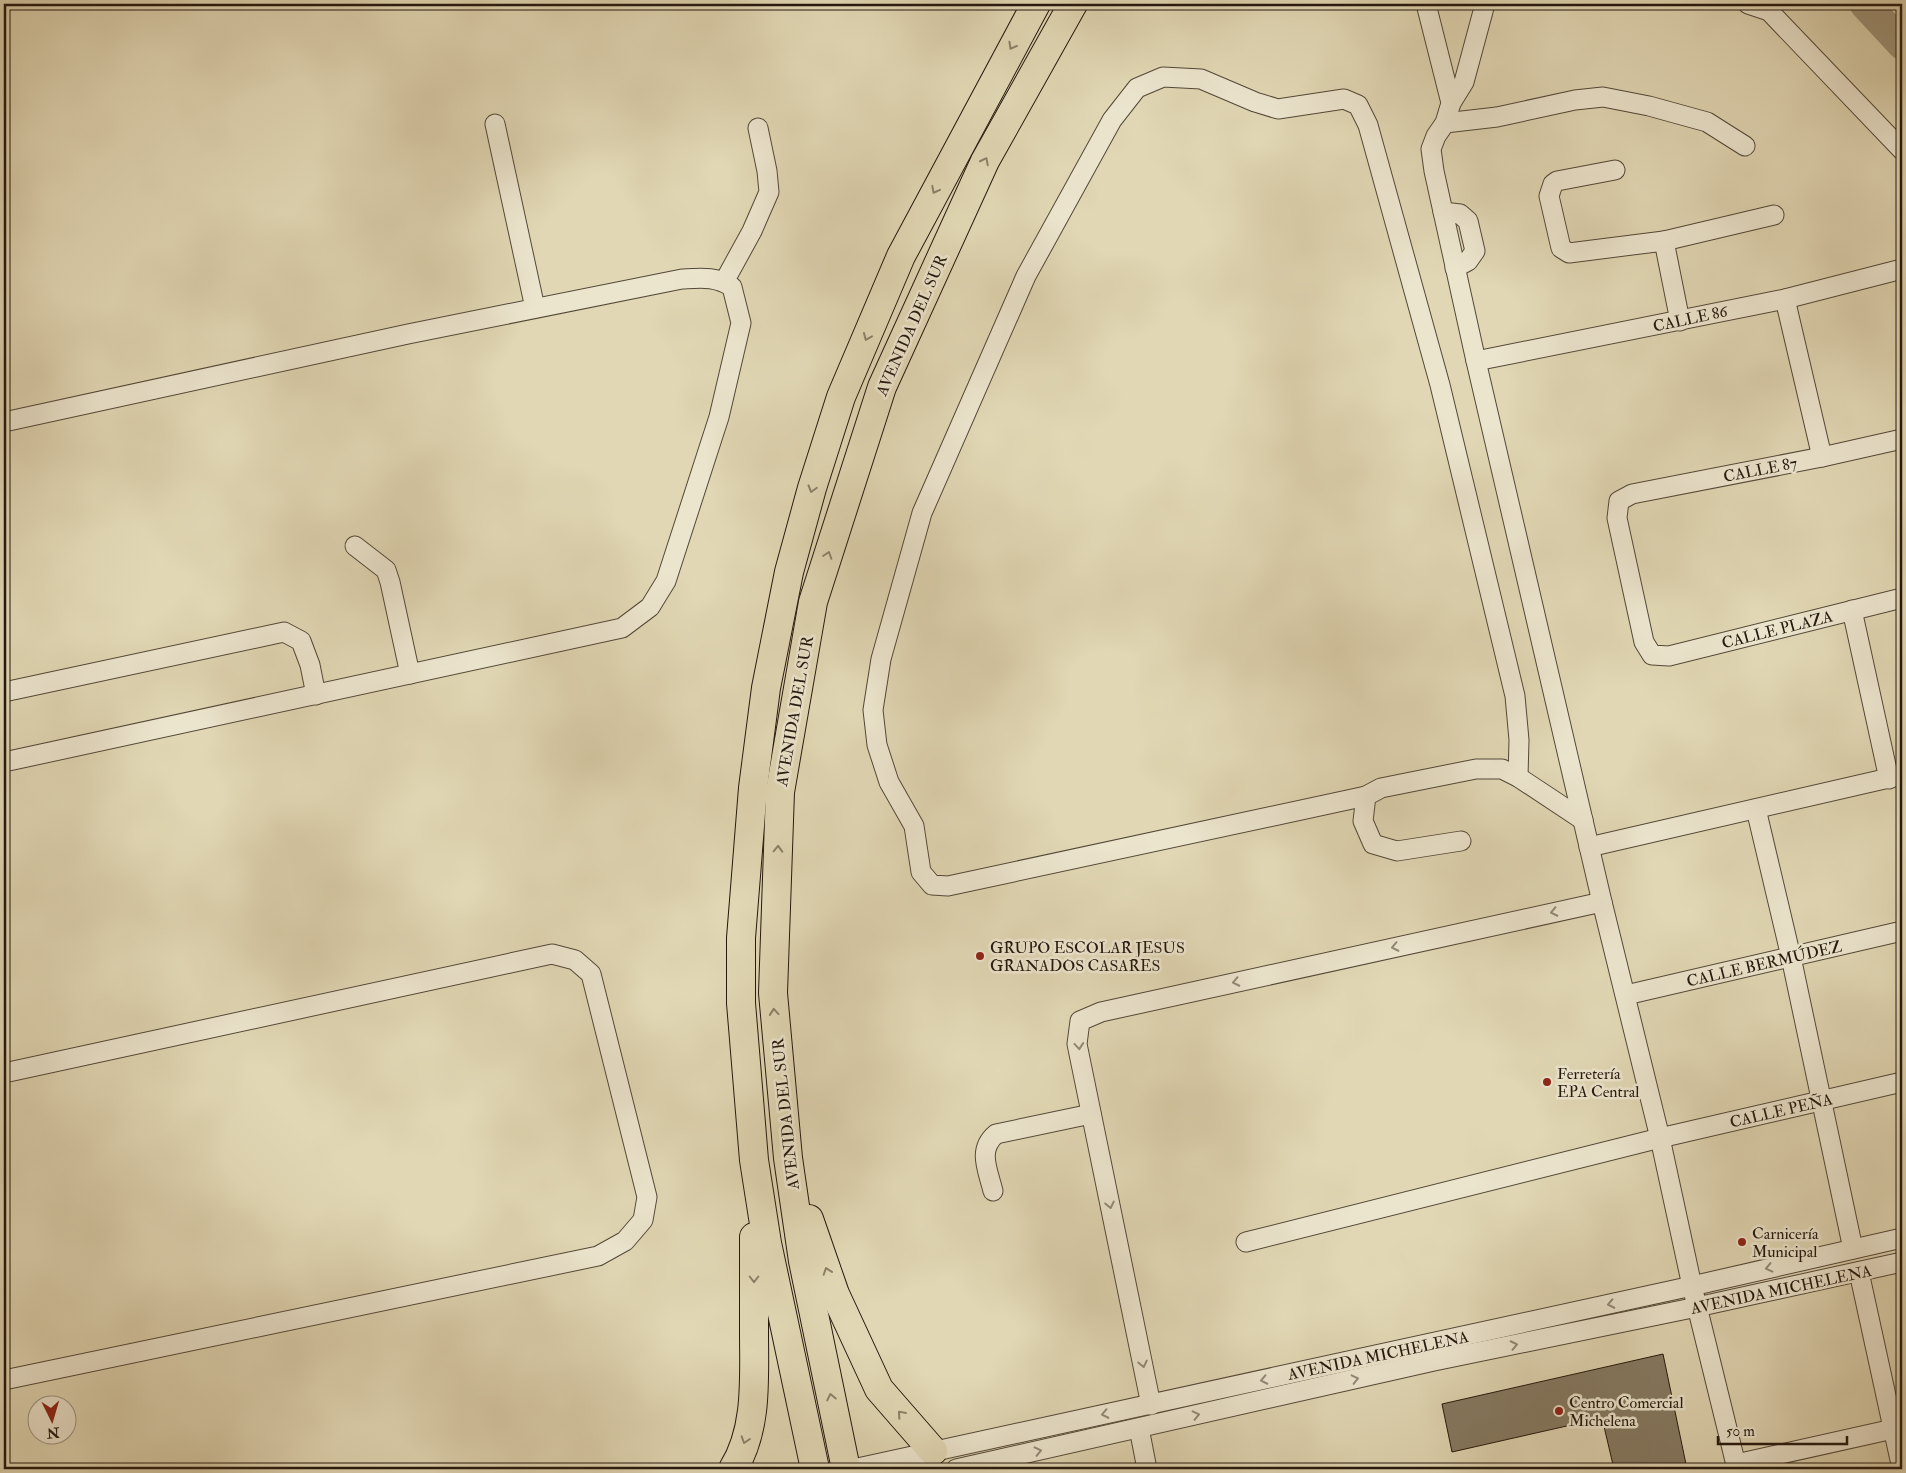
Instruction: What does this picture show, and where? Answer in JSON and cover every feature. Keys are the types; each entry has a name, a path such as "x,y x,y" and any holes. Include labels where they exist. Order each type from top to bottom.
{"highway":[{"name":"AVENIDA DEL SUR","path":"813,1461 767,1243 754,1160 741,1003 742,938 753,788 766,688 789,572 812,488 842,397 900,256 1036,4"},
{"name":"AVENIDA DEL SUR","path":"843,1457 803,1261 788,1158 773,994 780,792 813,602 882,387 984,161 1073,4"},
{"path":"788,1158 835,1294 879,1389 933,1451"},
{"path":"732,1469 738,1461 747,1436 753,1402 754,1160"}],"street":[{"path":"1426,4 1451,103"},
{"path":"1484,4 1464,82 1451,103 1445,123 1436,136 1431,149 1476,361 1602,902 1660,1138 1692,1286 1736,1466 1898,1428"},
{"path":"1748,4 1769,12 1902,150"},
{"path":"1518,777 1519,740 1515,696 1491,594 1438,376 1368,125 1358,105 1344,99 1278,109 1255,102 1201,80 1163,77 1137,88 1112,120 1026,276 922,513 881,659 873,710 877,745 889,782 914,826 921,872 932,885 948,886 1366,796 1381,788 1476,769 1502,769 1518,777 1583,820"},
{"path":"1445,123 1497,117 1575,100 1602,97 1650,106 1707,122 1745,146"},
{"path":"496,124 535,308"},
{"path":"724,282 752,231 769,192 758,128"},
{"path":"1615,170 1558,181 1553,184 1549,196 1561,248 1569,254 1664,241 1774,215"},
{"path":"1664,241 1680,321"},
{"name":"CALLE 86","path":"1476,361 1785,299 1902,268"},
{"path":"4,422 408,334 682,279 712,278 732,287 741,323 719,417 666,581 650,607 622,628 4,762"},
{"path":"1785,299 1822,457"},
{"name":"CALLE 87","path":"1652,654 1644,642 1617,518 1619,501 1632,494 1822,457 1902,439"},
{"path":"355,546 386,570 410,674"},
{"name":"CALLE PLAZA","path":"1652,654 1669,656 1902,598"},
{"path":"1589,847 1896,777 1852,610"},
{"path":"4,692 284,632 301,641 310,665 316,694"},
{"path":"1366,796 1363,821 1373,844 1397,851 1461,841"},
{"path":"1756,809 1791,957 1854,1249"},
{"path":"1151,1405 1077,1044 1080,1021 1102,1012 1602,902"},
{"name":"CALLE BERMÚDEZ","path":"1626,996 1902,931"},
{"path":"4,1073 552,954 575,960 591,974 647,1197 643,1220 625,1241 598,1256 4,1380"},
{"name":"CALLE PEÑA","path":"1246,1242 1660,1138 1902,1082"},
{"path":"993,1191 984,1154 988,1140 996,1134 1092,1114"},
{"name":"AVENIDA MICHELENA","path":"853,1469 1692,1286 1902,1238"},
{"name":"AVENIDA MICHELENA","path":"956,1469 1434,1361 1697,1307 1902,1262"},
{"path":"1859,1272 1898,1428 1902,1469"},
{"path":"1139,1428 1148,1469"}],"building":[{"name":"Centro Comercial Michelena","path":"1663,1354 1687,1469 1614,1469 1602,1418 1452,1452 1442,1404"}],"waterway":[{"path":"1865,4 1902,44"}],"place":[{"name":"GRUPO ESCOLAR JESUS GRANADOS CASARES","path":"980,956"},
{"name":"Ferretería EPA Central","path":"1547,1082"},
{"name":"Carnicería Municipal","path":"1742,1242"},
{"name":"Centro Comercial Michelena","path":"1559,1411"}]}
